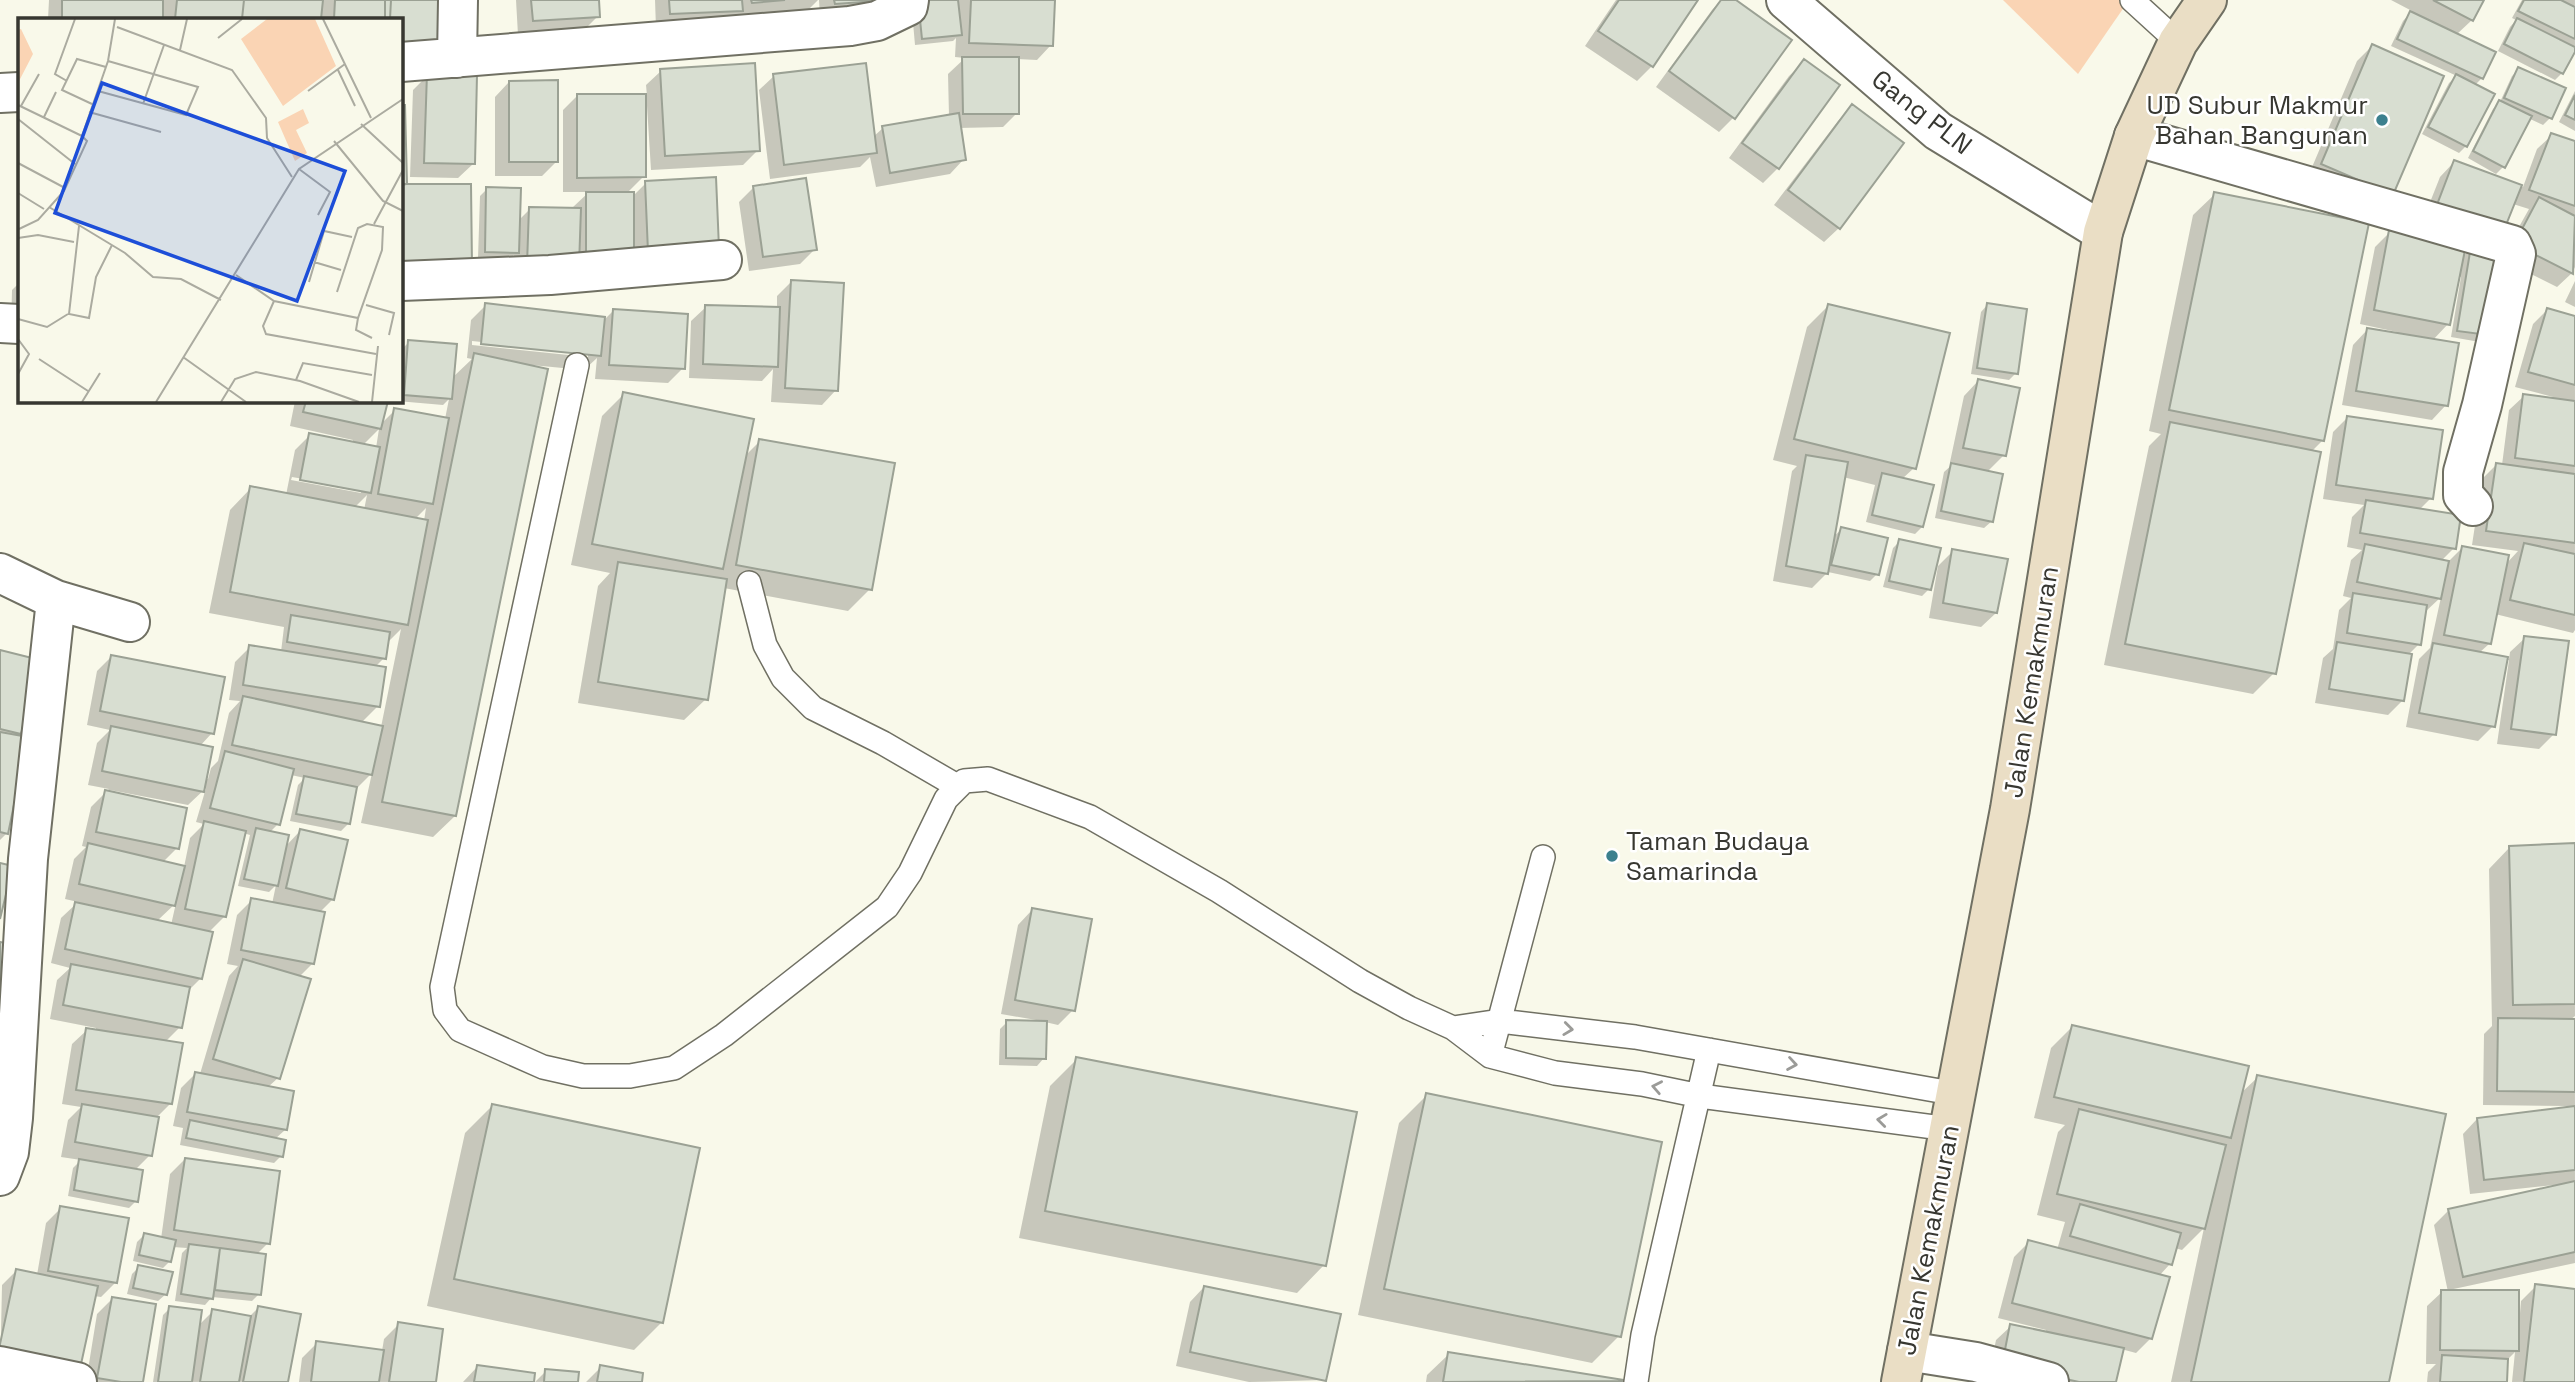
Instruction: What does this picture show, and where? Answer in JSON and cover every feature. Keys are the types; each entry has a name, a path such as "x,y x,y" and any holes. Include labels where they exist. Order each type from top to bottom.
{"street":[{"path":"457,58 458,0"},
{"path":"402,62 850,26 892,15 908,6 909,0"},
{"name":"Gang PLN","path":"1786,0 1938,131 2103,232"},
{"name":"Jalan Kemakmuran","path":"1904,1367 2010,809 2103,232 2134,136 2178,42 2207,0"},
{"path":"0,93 18,92"},
{"path":"2134,136 2512,244 2516,254 2482,405 2463,472 2463,495 2473,506"},
{"path":"402,281 550,275 722,260"},
{"path":"0,323 18,324"},
{"path":"0,573 56,600 130,622"},
{"path":"0,1176 9,1152 7,1117 14,855 56,600"},
{"path":"1904,1367 1976,1362 2049,1382"},
{"path":"0,1366 77,1382"}],"lane":[{"path":"2132,0 2178,42"},
{"path":"578,365 442,987 444,1010 460,1030 543,1067 583,1076 630,1076 674,1068 724,1035 887,907 910,873 946,799 957,786 970,779 988,779 1090,817 1219,891 1360,981 1409,1009 1453,1028 1490,1056 1555,1073 1642,1084 1700,1096 1953,1111"},
{"path":"749,583 765,645 783,678 813,708 883,743 957,786"},
{"path":"1490,1056 1543,858"},
{"path":"1453,1028 1500,1021 1634,1037 1709,1050 1953,1111"},
{"path":"1636,1382 1643,1335 1709,1050"}],"shaded area":[{"path":"2003,0 2129,0 2078,74"}],"building":[{"path":"62,0 163,0 163,18 62,18"},
{"path":"177,0 244,0 242,18 175,18"},
{"path":"244,0 323,0 321,18 242,18"},
{"path":"335,0 391,0 390,18 334,18"},
{"path":"385,0 450,0 449,44 402,44 402,18 385,18"},
{"path":"531,0 599,0 600,17 533,21"},
{"path":"669,0 742,0 743,11 670,14"},
{"path":"751,0 785,0 752,3"},
{"path":"834,0 891,0 835,4"},
{"path":"918,0 958,0 962,35 922,39"},
{"path":"971,0 1055,0 1053,46 969,43"},
{"path":"1619,0 1698,0 1653,67 1598,31"},
{"path":"1721,0 1736,0 1792,40 1735,119 1669,71"},
{"path":"2433,0 2484,0 2473,21"},
{"path":"2524,0 2561,0 2575,7 2575,39 2518,11"},
{"path":"2410,11 2496,52 2483,79 2397,39"},
{"path":"2517,18 2575,47 2563,74 2504,44"},
{"name":"UD Subur Makmur Bahan Bangunan","path":"2372,44 2444,76 2393,195 2321,164"},
{"path":"962,57 1019,57 1019,114 963,114"},
{"path":"1804,59 1840,85 1779,169 1742,143"},
{"path":"755,63 760,151 665,156 660,69"},
{"path":"866,63 877,153 784,165 773,74"},
{"path":"2518,67 2566,88 2552,119 2504,98"},
{"path":"427,73 477,75 475,164 424,163"},
{"path":"2456,74 2495,94 2467,147 2428,127"},
{"path":"558,80 558,162 509,162 509,81"},
{"path":"577,94 646,94 646,177 577,178"},
{"path":"2575,95 2575,120 2565,115"},
{"path":"2499,100 2532,116 2505,168 2473,151"},
{"path":"1852,104 1904,143 1840,229 1788,190"},
{"path":"402,105 405,105 407,184 402,185"},
{"path":"959,113 966,160 890,173 882,126"},
{"path":"2551,133 2575,141 2575,206 2529,190"},
{"path":"2454,160 2522,185 2502,235 2435,210"},
{"path":"716,177 719,248 648,252 645,181"},
{"path":"806,178 817,250 763,257 753,186"},
{"path":"402,184 471,184 472,265 402,266"},
{"path":"486,187 521,188 519,253 485,252"},
{"path":"586,192 634,192 634,265 586,265"},
{"path":"2214,192 2369,223 2324,441 2169,410"},
{"path":"2539,197 2575,216 2573,274 2514,244"},
{"path":"529,207 581,208 579,266 527,265"},
{"path":"2389,230 2466,245 2450,325 2374,310"},
{"path":"2471,246 2502,251 2488,335 2457,331"},
{"path":"791,280 844,283 838,391 785,388"},
{"path":"485,303 605,317 601,356 481,344"},
{"path":"1987,303 2027,309 2018,374 1977,368"},
{"path":"1828,304 1950,333 1916,469 1794,439"},
{"path":"705,305 780,307 778,367 703,364"},
{"path":"2547,308 2575,316 2575,385 2528,372"},
{"path":"613,309 688,314 685,369 609,365"},
{"path":"2367,328 2459,343 2448,406 2356,391"},
{"path":"408,340 457,344 452,399 404,395"},
{"path":"474,353 548,369 456,816 382,802"},
{"path":"1978,379 2020,388 2006,456 1963,448"},
{"path":"623,392 754,419 723,569 592,544"},
{"path":"2523,394 2575,401 2575,466 2515,458"},
{"path":"306,402 388,402 381,429 303,412"},
{"path":"394,408 449,418 433,504 378,494"},
{"path":"2347,416 2443,430 2433,499 2336,485"},
{"path":"2170,422 2321,452 2276,674 2125,644"},
{"path":"309,433 380,447 371,493 300,480"},
{"path":"759,439 895,463 872,590 736,565"},
{"path":"1806,455 1848,462 1828,574 1786,566"},
{"path":"1951,463 2003,474 1993,522 1941,511"},
{"path":"2496,463 2575,474 2575,543 2486,531"},
{"path":"1882,473 1934,485 1923,527 1872,515"},
{"path":"250,486 428,520 408,625 230,592"},
{"path":"2366,500 2461,515 2456,549 2360,533"},
{"path":"1841,527 1888,538 1879,575 1831,565"},
{"path":"1899,539 1941,548 1931,590 1889,581"},
{"path":"2524,543 2575,554 2575,615 2510,600"},
{"path":"2365,544 2449,561 2441,599 2357,582"},
{"path":"2462,546 2509,555 2491,644 2444,635"},
{"path":"1952,549 2008,559 1997,613 1943,603"},
{"path":"618,562 727,579 708,700 598,682"},
{"path":"2353,593 2427,605 2421,645 2347,633"},
{"path":"291,615 390,632 386,659 287,642"},
{"path":"2524,636 2569,641 2556,735 2511,729"},
{"path":"2337,642 2412,654 2404,701 2329,689"},
{"path":"2433,643 2508,657 2495,727 2419,713"},
{"path":"249,645 386,667 380,707 243,685"},
{"path":"0,650 40,660 21,734 0,729"},
{"path":"111,655 225,677 214,734 100,711"},
{"path":"243,696 383,726 372,775 232,745"},
{"path":"111,726 213,747 204,792 102,771"},
{"path":"0,732 28,737 8,834 0,832"},
{"path":"225,751 294,769 280,825 210,808"},
{"path":"304,776 357,787 350,824 296,814"},
{"path":"105,790 187,808 179,849 96,832"},
{"path":"204,821 246,831 226,917 185,909"},
{"path":"256,828 289,835 278,886 244,879"},
{"path":"300,829 348,840 334,900 286,888"},
{"path":"88,843 185,866 175,906 79,884"},
{"path":"2575,843 2575,1004 2513,1005 2509,846"},
{"path":"0,863 13,866 0,919"},
{"path":"251,898 325,912 314,964 241,950"},
{"path":"75,902 213,932 202,979 65,949"},
{"path":"1032,908 1092,919 1075,1011 1015,1000"},
{"path":"0,942 15,945 4,1002 0,1001"},
{"path":"243,959 311,979 280,1079 213,1059"},
{"path":"71,964 190,987 182,1028 63,1005"},
{"path":"2498,1018 2575,1019 2575,1092 2497,1091"},
{"path":"1006,1020 1047,1021 1046,1059 1006,1058"},
{"path":"2072,1025 2249,1066 2231,1138 2054,1097"},
{"path":"86,1028 183,1043 172,1104 76,1090"},
{"path":"1076,1057 1357,1112 1326,1266 1045,1211"},
{"path":"195,1072 294,1091 287,1130 187,1112"},
{"path":"2257,1075 2446,1114 2389,1382 2191,1382"},
{"path":"1426,1093 1662,1142 1621,1337 1384,1289"},
{"path":"82,1104 159,1117 152,1156 75,1142"},
{"path":"492,1104 700,1148 663,1323 454,1279"},
{"path":"2575,1106 2575,1170 2484,1180 2477,1118"},
{"path":"2079,1109 2226,1145 2205,1229 2057,1194"},
{"path":"190,1120 286,1140 283,1157 186,1138"},
{"path":"185,1158 280,1171 270,1244 174,1230"},
{"path":"79,1159 143,1170 138,1202 74,1190"},
{"path":"2575,1181 2575,1252 2463,1277 2448,1209"},
{"path":"2080,1204 2181,1233 2172,1265 2070,1236"},
{"path":"60,1206 129,1218 117,1283 48,1271"},
{"path":"144,1233 176,1240 171,1262 139,1255"},
{"path":"2028,1240 2170,1277 2152,1339 2012,1303"},
{"path":"189,1244 220,1248 213,1299 181,1294"},
{"path":"220,1248 266,1254 261,1295 215,1290"},
{"path":"138,1265 173,1272 167,1295 133,1288"},
{"path":"16,1269 98,1286 78,1378 0,1361 0,1344"},
{"path":"2535,1284 2575,1289 2575,1382 2524,1382"},
{"path":"1204,1286 1341,1314 1326,1381 1190,1352"},
{"path":"2441,1290 2519,1290 2519,1351 2440,1350"},
{"path":"112,1297 156,1304 143,1382 97,1378"},
{"path":"169,1306 202,1310 192,1382 158,1382"},
{"path":"258,1306 301,1314 288,1382 243,1382"},
{"path":"212,1309 251,1316 239,1382 200,1382"},
{"path":"398,1322 443,1329 436,1382 389,1382"},
{"path":"2010,1324 2124,1348 2116,1382 2079,1382 2002,1365"},
{"path":"316,1341 384,1350 379,1382 311,1382"},
{"path":"1448,1352 1630,1381 1443,1382"},
{"path":"2442,1355 2508,1359 2507,1382 2440,1382"},
{"path":"477,1365 535,1373 534,1382 474,1382"},
{"path":"600,1365 643,1373 642,1382 597,1382"},
{"path":"545,1369 579,1372 578,1382 544,1382"}],"place":[{"name":"UD Subur Makmur Bahan Bangunan","path":"2382,120"},
{"name":"Taman Budaya Samarinda","path":"1612,856"}]}
